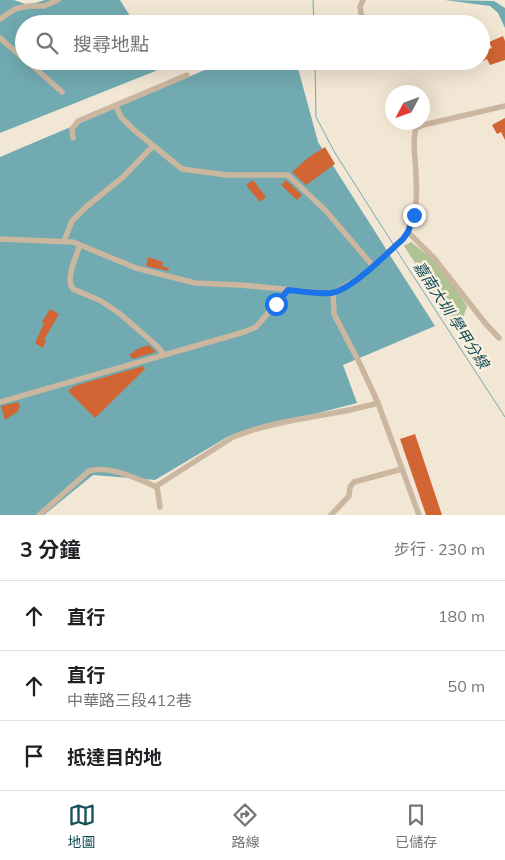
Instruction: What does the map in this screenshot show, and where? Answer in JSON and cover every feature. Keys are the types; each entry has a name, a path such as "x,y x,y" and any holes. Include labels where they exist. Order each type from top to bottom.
{"lane":[{"path":"0,19 16,9 28,6 44,6 58,0"},
{"path":"361,15 360,7 363,0"},
{"path":"0,38 15,51"},
{"path":"37,70 62,92"},
{"path":"73,138 72,129 78,121 187,75"},
{"path":"116,106 121,117 152,146 182,169 227,175 288,174 326,211 373,266"},
{"path":"0,239 64,241 80,245 136,268 195,283 333,293 349,285 373,266 408,232 418,194 414,145 416,128 505,106"},
{"path":"64,241 72,221 123,177 152,146"},
{"path":"408,232 434,258 485,324 499,338"},
{"path":"80,245 70,279 73,289 101,301 119,313 158,347 164,355"},
{"path":"0,402 244,332 256,327 288,290"},
{"path":"333,293 334,314 378,403 419,515"},
{"path":"156,487 213,449 233,437 246,432 299,418 378,403"},
{"path":"39,515 89,471 96,469 121,473 156,487"},
{"path":"331,515 349,496 350,487 354,482 402,469"},
{"path":"156,487 160,507"}],"green space":[{"path":"411,242 440,265 467,306 459,330 404,246"}],"water":[{"path":"0,0 14,0 28,5 45,0 120,0 129,15 15,15 15,70 158,70 0,133"},
{"path":"445,0 494,1 505,8 505,28 498,13 490,6"},
{"path":"205,70 298,70 318,142 435,326 343,365 357,403 229,436 155,480 93,475 44,515 0,515 0,157"}],"building":[{"path":"503,36 505,41 505,60 490,65 490,49 492,48 490,42"},
{"path":"505,118 505,140 501,132 497,134 492,125"},
{"path":"325,147 335,164 306,185 292,172 309,157"},
{"path":"253,180 266,197 260,202 246,185"},
{"path":"286,180 302,195 297,200 281,185"},
{"path":"148,257 163,262 162,266 169,268 168,271 146,266"},
{"path":"50,309 59,314 44,340 46,341 43,348 35,343 44,323 42,322"},
{"path":"149,345 156,352 132,359 129,354"},
{"path":"143,366 145,369 95,418 68,391 74,386"},
{"path":"18,402 20,407 17,412 5,420 1,406"},
{"path":"415,434 442,515 426,515 400,439"}],"waterway":[{"name":"嘉南大圳 學甲分線","path":"313,0 314,15"},
{"name":"嘉南大圳 學甲分線","path":"315,70 316,117 335,153 393,244"},
{"name":"嘉南大圳 學甲分線","path":"395,248 505,417"}],"route":[{"path":"276,304 288,290 333,293 349,285 403,239 408,232 414,215"}]}
